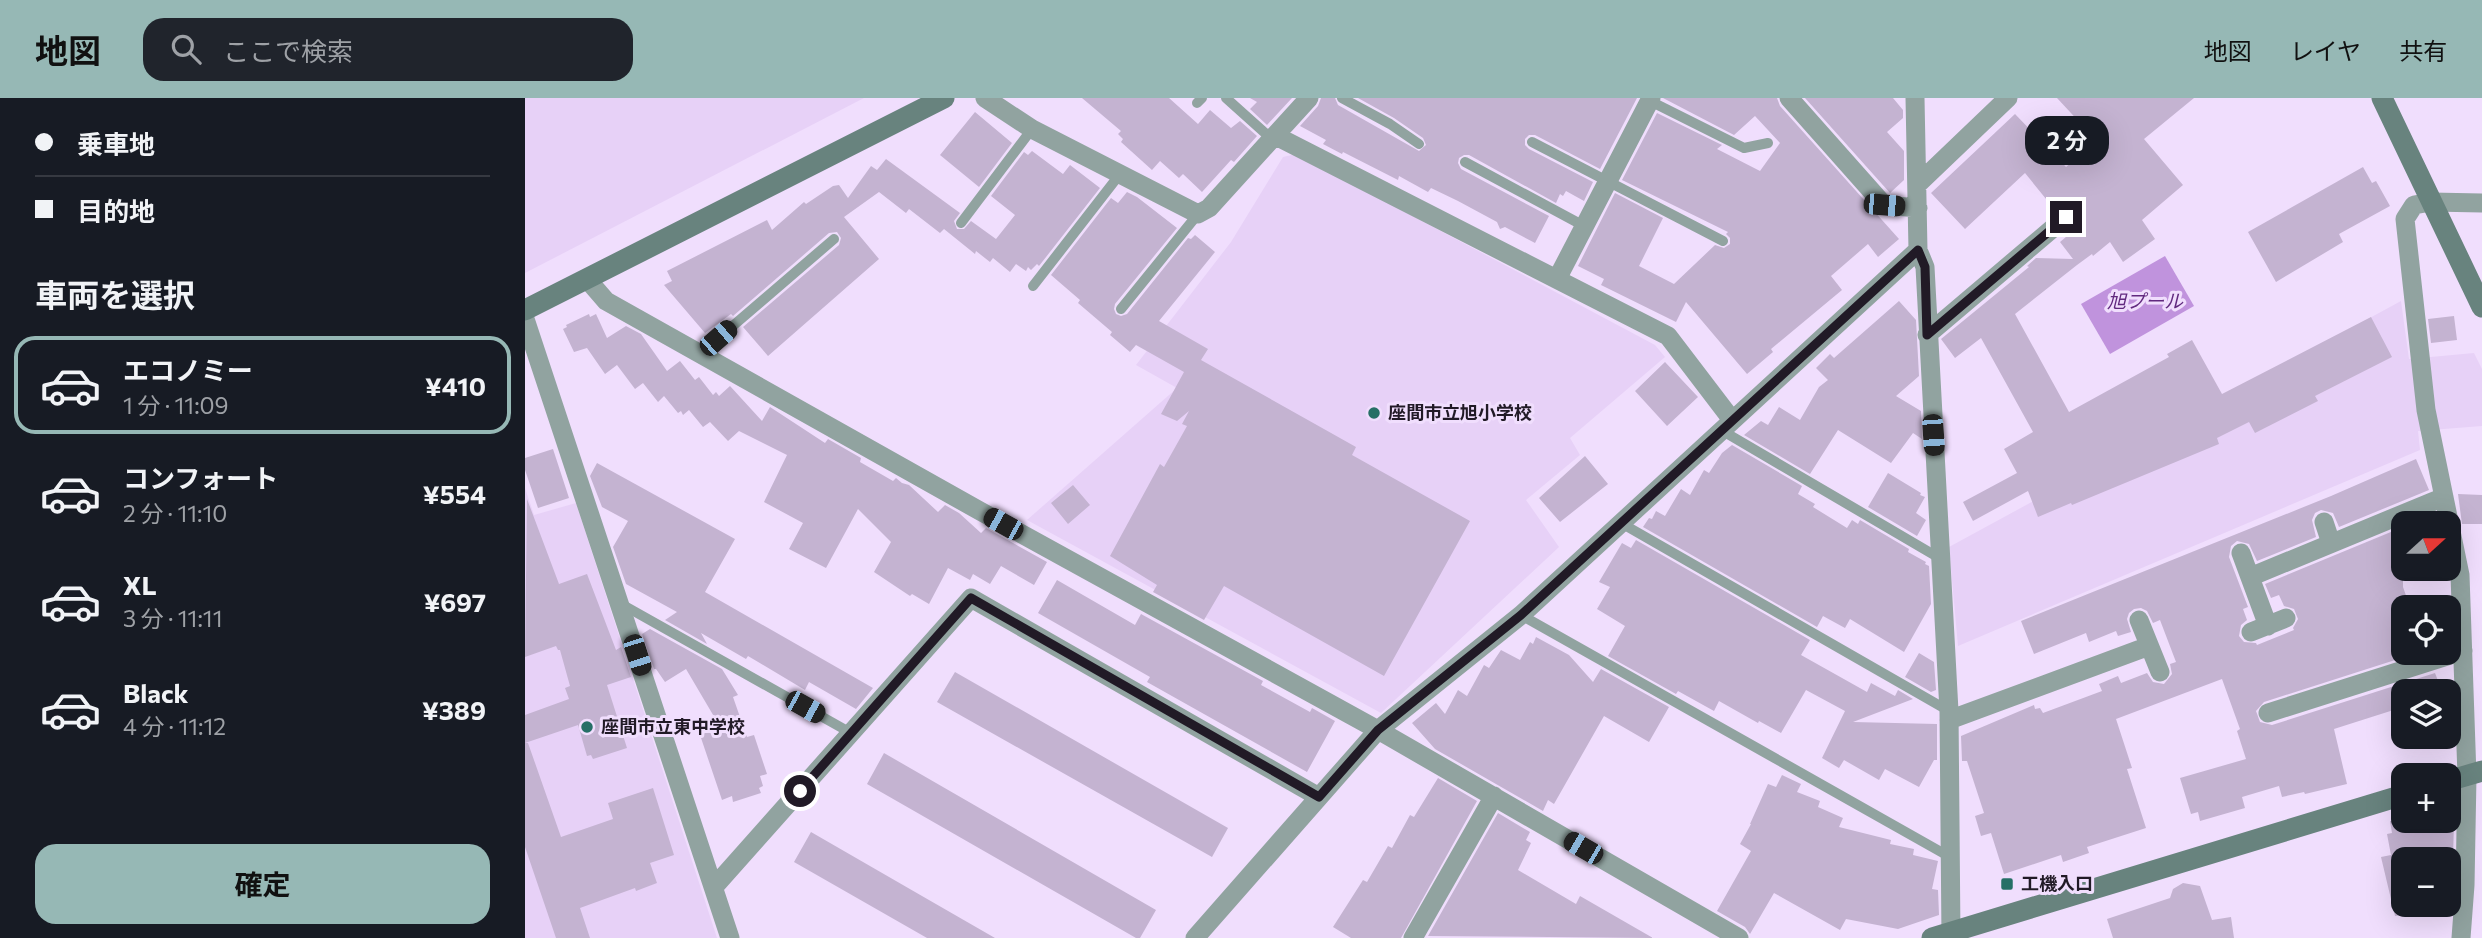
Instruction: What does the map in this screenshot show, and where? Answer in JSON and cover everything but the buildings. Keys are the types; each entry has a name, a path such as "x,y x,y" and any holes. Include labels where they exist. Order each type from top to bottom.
{"street":[{"path":"525,310 944,98"},
{"path":"985,98 1032,129 1198,214 1209,208 1309,98"},
{"path":"1789,98 1884,205 1918,208"},
{"path":"1916,98 1918,250 1925,267 1949,715 1952,858 1945,936 2391,799"},
{"path":"1918,184 2008,98"},
{"path":"2382,98 2482,307"},
{"path":"1557,279 1651,100"},
{"path":"1276,136 1668,336 1727,425"},
{"path":"2461,938 2465,885 2466,776 2460,575 2426,410 2405,219 2414,205 2431,202 2482,203"},
{"path":"1927,335 2066,217"},
{"path":"1195,938 1378,730 1521,615 1918,250"},
{"path":"587,279 606,301 1378,730 1739,938"},
{"path":"525,319 730,938"},
{"path":"2250,577 2444,497"},
{"path":"2323,523 2332,543"},
{"path":"2241,553 2250,577 2259,629 2286,618"},
{"path":"714,887 971,598 1319,797"},
{"path":"2140,620 2160,672"},
{"path":"1949,715 2149,646"},
{"path":"2268,713 2463,651"},
{"path":"1413,938 1494,796"}],"lane":[{"path":"1226,98 1265,133 1276,136"},
{"path":"1342,98 1390,124 1419,144"},
{"path":"1651,100 1744,148 1768,143"},
{"path":"961,223 1032,129"},
{"path":"1532,142 1723,240"},
{"path":"1465,162 1584,226"},
{"path":"1033,286 1120,173"},
{"path":"1121,309 1198,214"},
{"path":"700,354 834,239"},
{"path":"1727,425 1941,559"},
{"path":"1620,523 1949,715"},
{"path":"619,603 851,733"},
{"path":"1521,615 1952,858"}],"shaded area":[{"path":"525,98 864,98 525,273"},
{"name":"座間市立旭小学校","path":"1296,154 1655,345 1665,357 1570,438 1580,455 1526,500 1559,547 1381,713 1027,520 1177,388 1136,365 1231,242 1283,157"},
{"path":"2401,301 2409,359 2474,353 2482,369 2482,426 2418,431 2420,450 1958,646 1949,547"},
{"name":"座間市立東中学校","path":"525,488 534,515 576,503 717,938 525,938"}],"water":[{"name":"旭プール","path":"2165,256 2194,306 2110,354 2081,304"}],"place":[{"name":"座間市立旭小学校","path":"1374,413"},
{"name":"座間市立東中学校","path":"587,727"},
{"name":"工機入口","path":"2007,884"}],"route":[{"path":"800,791 971,598 1319,797 1378,730 1521,615 1918,250 1925,267 1927,335 2066,217"}]}
